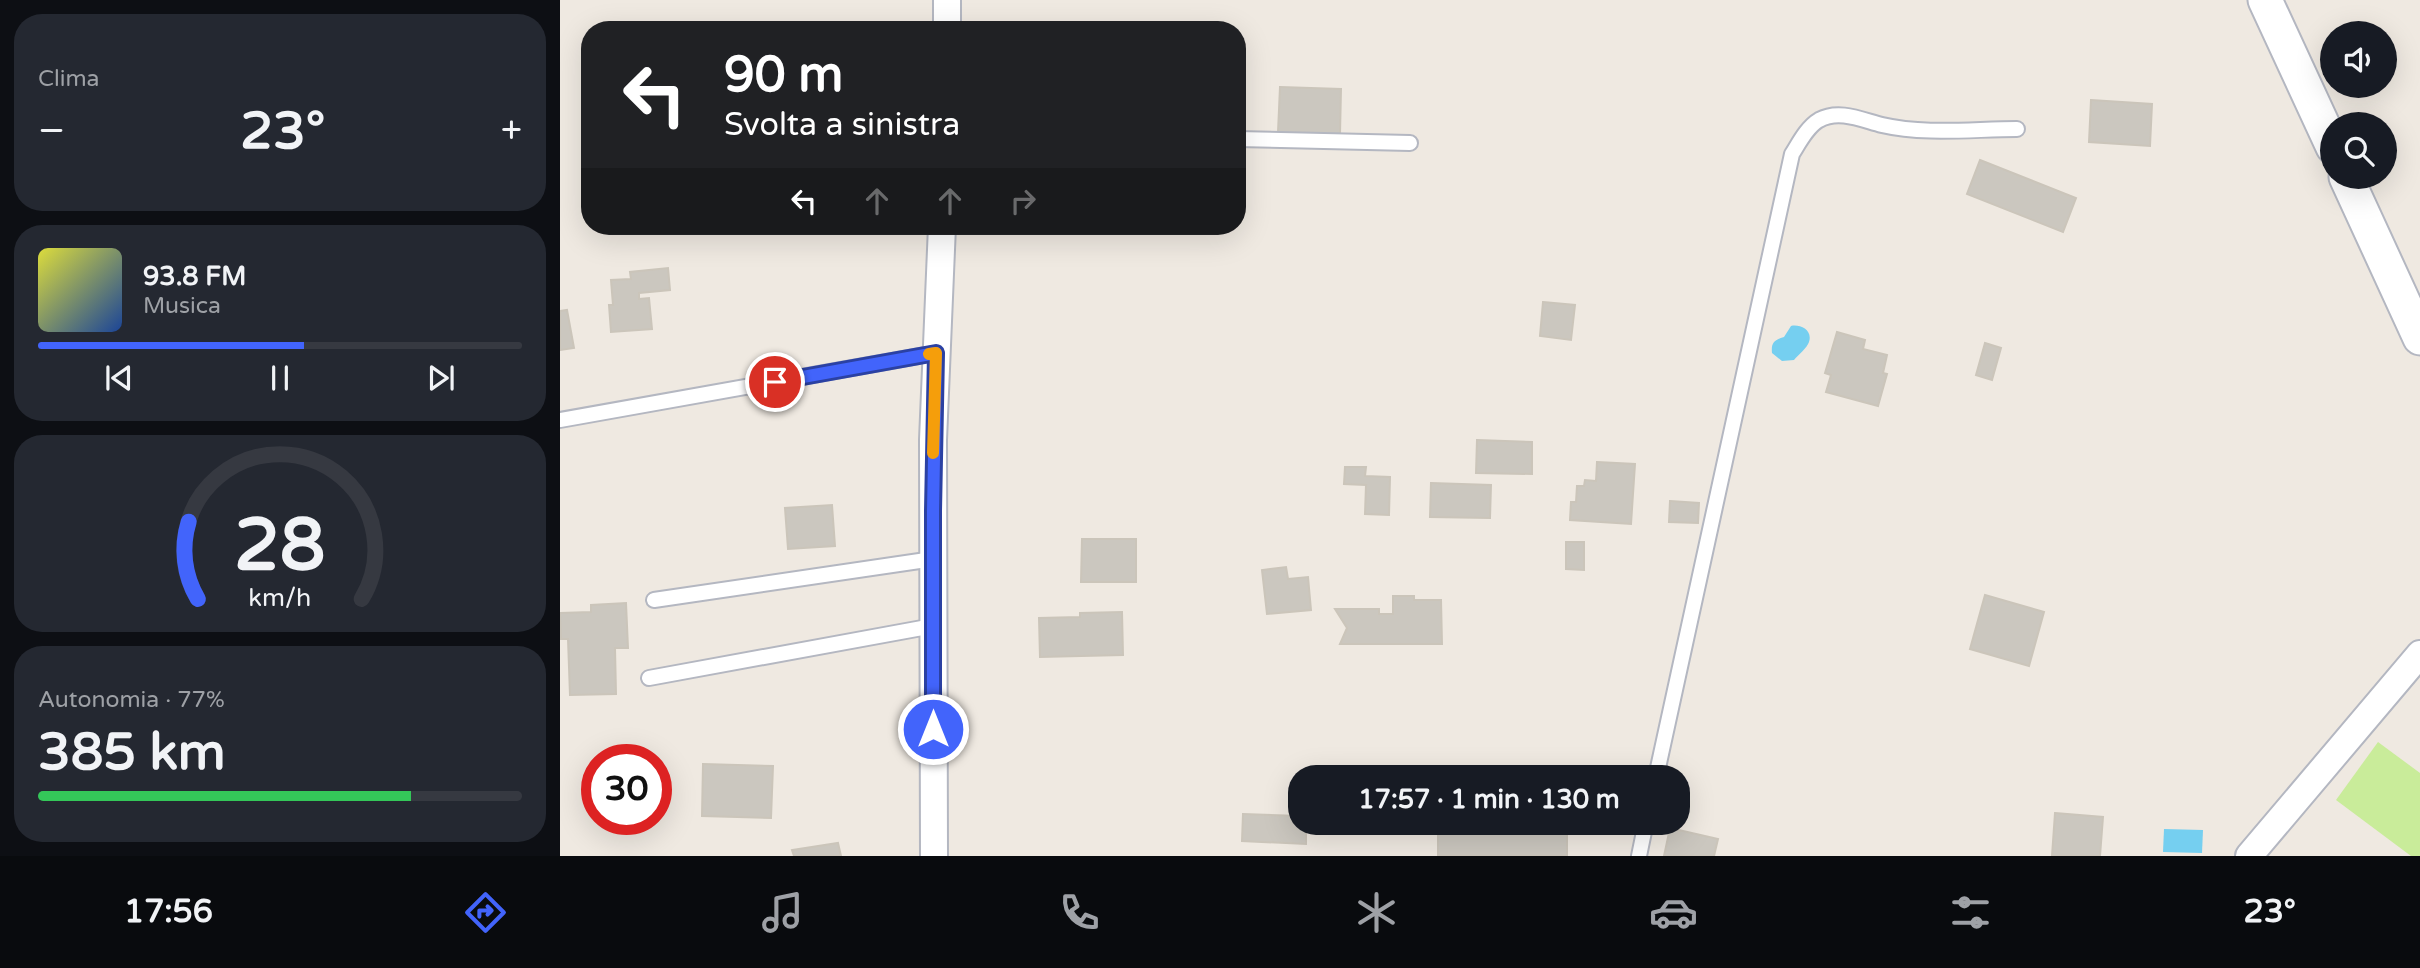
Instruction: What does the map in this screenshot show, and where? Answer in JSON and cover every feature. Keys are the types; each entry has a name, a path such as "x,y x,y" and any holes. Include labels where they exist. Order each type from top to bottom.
{"street":[{"path":"947,0 947,21"},
{"path":"2265,0 2320,119"},
{"path":"2352,189 2420,338"},
{"path":"934,856 933,559 936,353 942,235"},
{"path":"2249,856 2420,654"}],"lane":[{"path":"1659,765 1792,154 1803,136 1818,120 1834,116 1857,117 1900,127 1935,130 2017,129"},
{"path":"1246,139 1409,143"},
{"path":"560,420 936,353"},
{"path":"654,600 933,559"},
{"path":"649,678 933,626"},
{"path":"1639,856 1643,835"}],"green space":[{"path":"2378,742 2420,773 2420,856 2411,856 2336,800"}],"water":[{"path":"1791,326 1805,329 1809,334 1809,342 1794,360 1782,361 1772,353 1772,347 1784,337"},
{"path":"2164,829 2203,830 2202,853 2163,852"}],"building":[{"path":"1280,87 1341,89 1340,134 1278,132"},
{"path":"2091,100 2152,104 2150,146 2089,142"},
{"path":"1980,160 2076,198 2063,232 1967,194"},
{"path":"668,268 670,290 639,293 639,299 649,298 652,329 611,332 611,280 631,279 630,272"},
{"path":"1543,302 1575,305 1571,340 1540,336"},
{"path":"567,310 574,348 560,350 560,311"},
{"path":"1837,332 1865,340 1863,349 1887,355 1883,373 1887,374 1878,406 1826,392 1831,375 1825,373"},
{"path":"1985,343 2001,348 1992,380 1976,375"},
{"path":"1477,440 1532,442 1532,474 1476,473"},
{"path":"1597,462 1635,464 1631,524 1570,520 1571,502 1576,502 1577,486 1584,486 1585,480 1596,481"},
{"path":"1345,467 1366,467 1365,476 1390,477 1389,515 1365,514 1366,485 1344,484"},
{"path":"1431,483 1491,485 1490,518 1430,517"},
{"path":"1670,501 1699,503 1698,523 1669,522"},
{"path":"832,505 835,546 788,549 785,508"},
{"path":"1082,539 1136,539 1136,582 1081,582"},
{"path":"1566,542 1584,542 1584,570 1566,569"},
{"path":"1286,567 1288,579 1308,577 1311,610 1267,614 1262,570"},
{"path":"1985,595 2044,612 2029,666 1970,649"},
{"path":"1393,596 1414,596 1414,600 1441,600 1442,644 1340,644 1347,628 1335,609 1379,609 1379,614 1393,614"},
{"path":"626,603 628,648 615,648 616,694 570,695 568,639 561,639 560,613 591,612 591,605"},
{"path":"1122,612 1123,655 1040,657 1039,618"},
{"path":"703,764 773,766 771,818 702,816"},
{"path":"2055,813 2103,817 2100,856 2052,856"},
{"path":"1243,814 1288,816 1288,835 1306,835 1306,844 1242,841"},
{"path":"1690,833 1718,839 1714,856 1664,856 1668,835 1690,835"},
{"path":"1438,835 1567,835 1567,856 1438,856"},
{"path":"838,843 841,856 794,856 792,850"}],"slow traffic":[{"path":"929,354 936,353 933,453"}],"route":[{"path":"775,382 936,353 933,440 933,729"}]}
